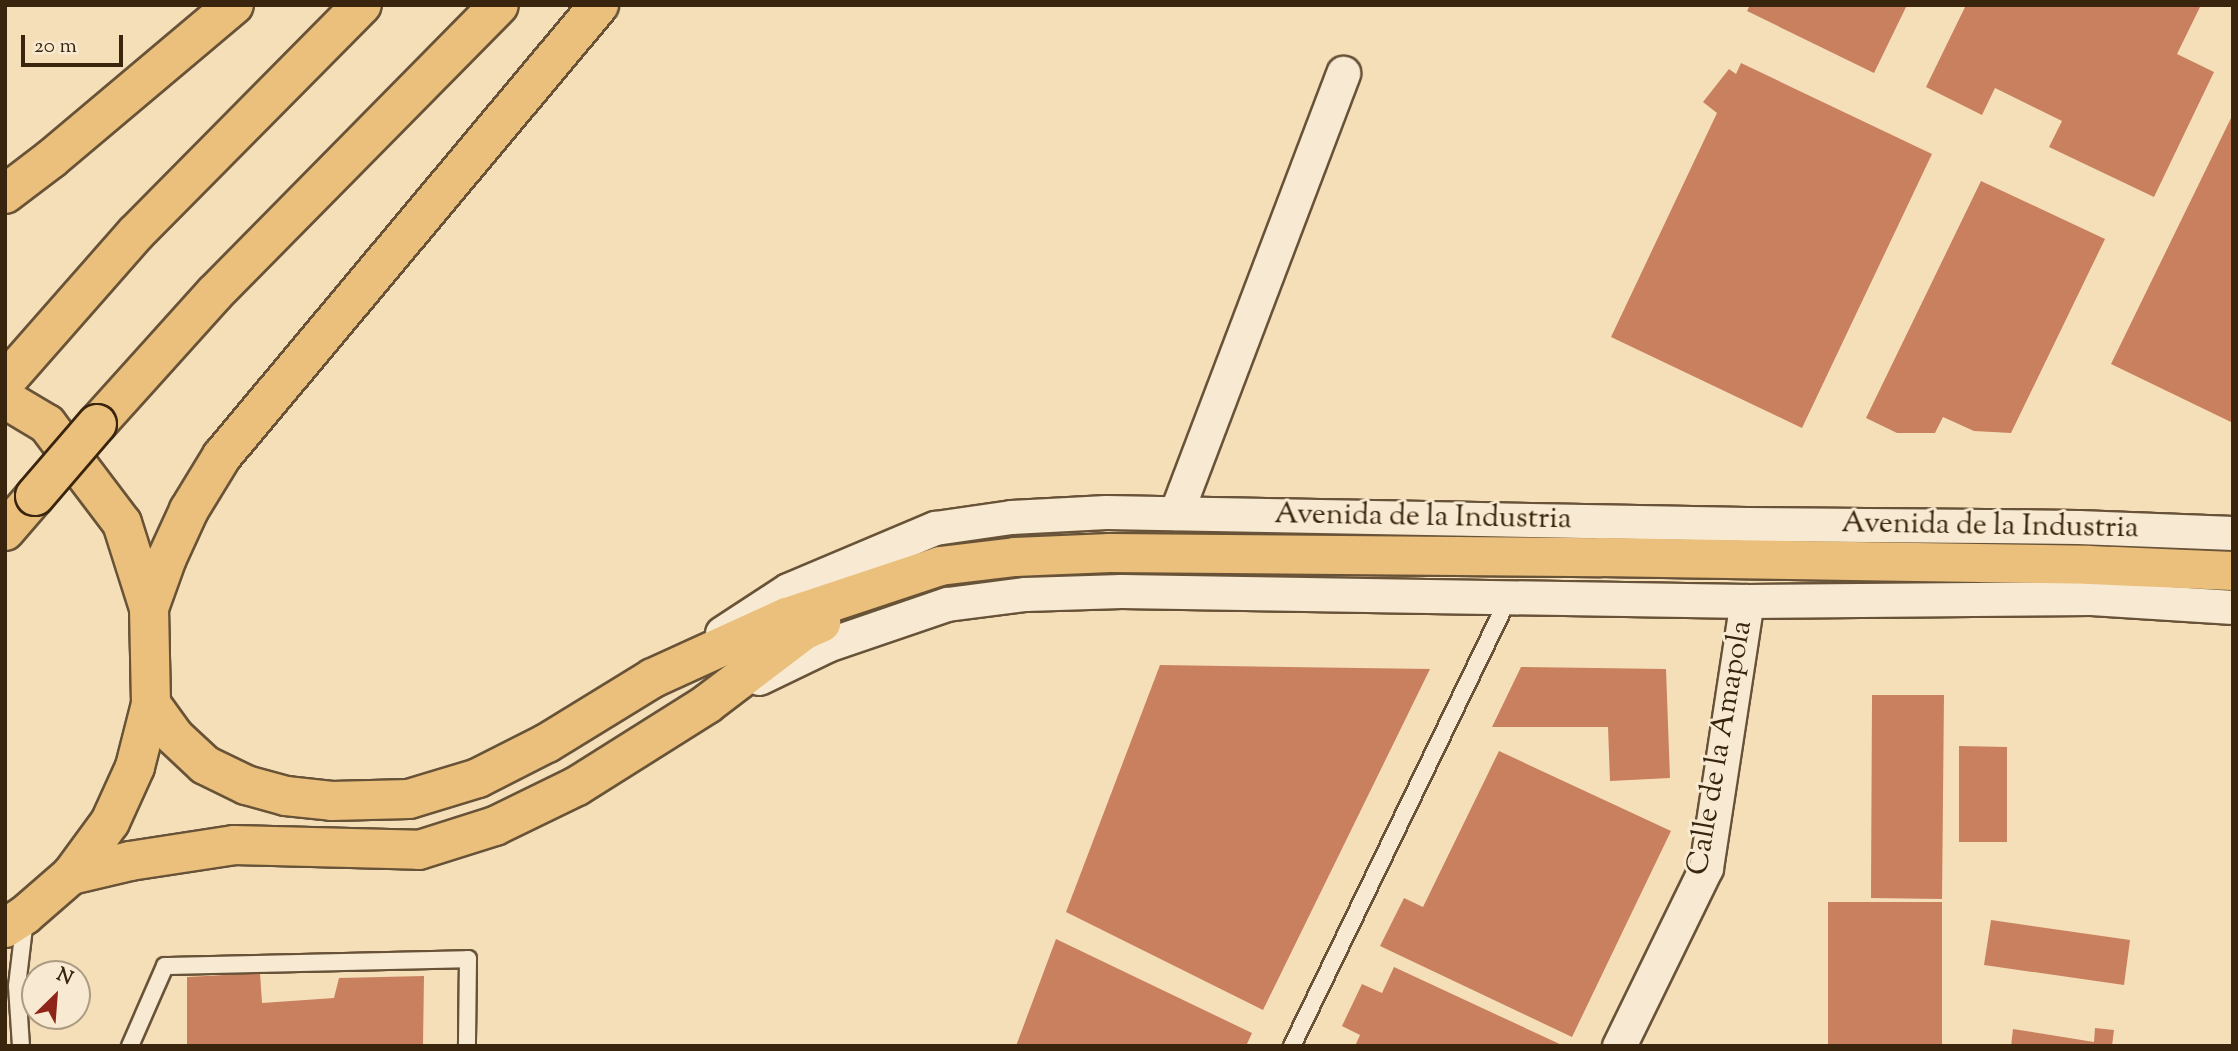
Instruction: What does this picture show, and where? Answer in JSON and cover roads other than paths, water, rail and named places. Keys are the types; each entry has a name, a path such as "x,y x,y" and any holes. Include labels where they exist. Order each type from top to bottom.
{"main road":[{"path":"5,194 51,159 234,5"},
{"path":"13,373 136,233 362,5"},
{"path":"5,531 97,424 234,273 499,5"},
{"path":"149,608 167,558 189,510 222,456 599,5"},
{"path":"5,399 47,424 122,523 149,608 151,704 135,767 115,811 71,875 15,922"},
{"name":"Avenida de la Industria","path":"940,566 1015,557 1110,553 2076,565 2233,571"},
{"path":"151,704 174,736 205,765 246,785 286,796 332,801 409,799 478,778 547,743 653,678 787,617 940,566"},
{"path":"71,875 234,845 419,850 495,826 577,786 707,704 803,631 940,566"}],"street":[{"path":"1176,513 1343,73"},
{"name":"Avenida de la Industria","path":"653,678 788,590 935,528 1011,517 1105,512 2078,527 2233,533"},
{"path":"707,704 827,645 947,604 1025,594 1121,591 1747,601 2091,598 2233,607"},
{"name":"Calle de la Amapola","path":"1619,1046 1706,868 1747,601"}],"lane":[{"path":"1292,1046 1509,597"},
{"path":"15,922 20,1046"},
{"path":"130,1046 164,965 468,959 467,1046"},
{"path":"5,1013 14,1023 20,1046"}]}
